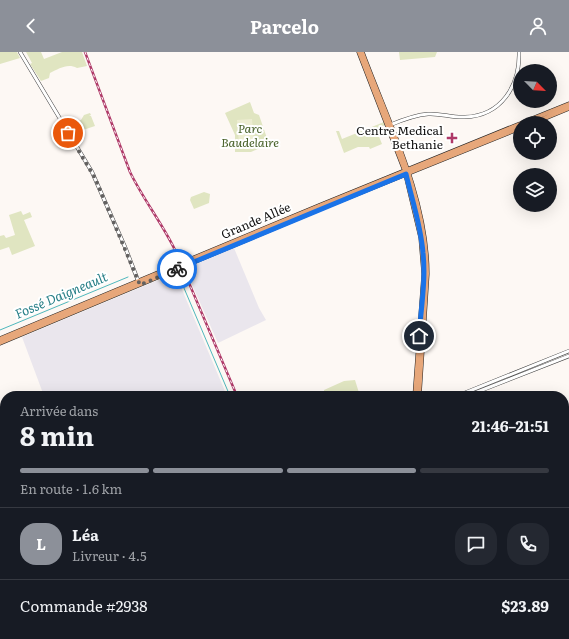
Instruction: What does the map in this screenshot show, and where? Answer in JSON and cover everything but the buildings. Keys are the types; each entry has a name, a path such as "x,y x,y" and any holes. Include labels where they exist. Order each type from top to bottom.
{"main road":[{"path":"359,52 389,125"},
{"path":"362,52 406,172 424,236 427,260 416,391"},
{"name":"Grande Allée","path":"539,116 569,104"},
{"path":"550,116 569,108"},
{"name":"Grande Allée","path":"0,339 139,283 513,126"},
{"name":"Grande Allée","path":"406,172 513,131"},
{"name":"Grande Allée","path":"0,343 139,283"},
{"path":"418,372 418,391"}],"street":[{"path":"389,125 420,116 436,114 466,117 479,115 491,110 507,96 514,84 519,68 519,52"},
{"path":"20,53 92,172 139,283"},
{"path":"469,391 569,351"},
{"path":"480,391 569,356"}],"shaded area":[{"path":"234,248 259,308 266,320 218,343 185,269"},
{"path":"175,273 225,391 42,391 22,337"}],"green space":[{"path":"0,52 17,52 20,58 0,64"},
{"path":"26,52 41,52 44,59 62,52 82,52 87,66 77,68 70,66 63,67 50,73 49,78 41,81 30,64 32,63"},
{"path":"399,52 437,52 435,57 400,60"},
{"name":"Parc Baudelaire","path":"250,102 254,113 259,115 269,144 251,152 235,152 235,135 225,113"},
{"path":"90,113 91,115 89,116 91,116 95,126 71,134 66,125 81,120 84,115"},
{"path":"252,119 254,143 239,144 237,120"},
{"path":"384,122 385,125 376,129 382,144 370,149 369,147 358,147 344,153 336,131 339,131 342,139"},
{"path":"204,192 210,194 209,203 194,209 190,200 191,197"},
{"path":"21,211 23,215 30,212 32,217 24,220 35,246 12,255 9,247 0,250 0,236 4,235 6,238 15,235 9,215"},
{"path":"355,380 358,391 324,391 324,390 344,381"}],"waterway":[{"name":"Fossé Daigneault","path":"178,274 228,391"},
{"name":"Fossé Daigneault","path":"0,330 128,277"}],"railway":[{"path":"85,52 130,172 175,250 235,391"}],"way so far":[{"path":"68,133 95,178 140,285 177,269"}],"place":[{"name":"Centre Medical Bethanie","path":"452,138"}],"route":[{"path":"177,269 406,174 422,241 423,253 424,274 419,336"}]}
